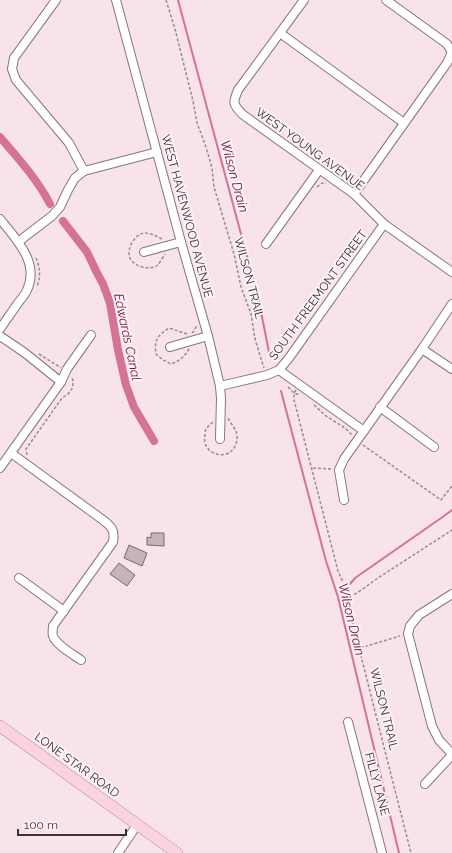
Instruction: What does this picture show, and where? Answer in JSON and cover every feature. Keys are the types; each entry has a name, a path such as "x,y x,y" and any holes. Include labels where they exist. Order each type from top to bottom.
{"main road":[{"name":"LONE STAR ROAD","path":"0,726 177,853"}],"street":[{"path":"56,0 14,58 12,68 16,80 68,143 84,171"},
{"name":"WEST HAVENWOOD AVENUE","path":"116,0 181,242 208,336 220,386 220,439"},
{"path":"304,0 280,33 404,123"},
{"path":"354,194 446,63 452,52 447,44 397,3 386,0"},
{"name":"WEST YOUNG AVENUE","path":"280,33 238,90 234,100 235,106 242,114 354,194 384,224 452,272"},
{"path":"18,242 52,216 60,207 75,178 84,171 157,152"},
{"path":"266,244 319,170"},
{"path":"0,219 28,257 31,268 31,275 27,290 0,329"},
{"name":"SOUTH FREEMONT STREET","path":"220,386 266,375 279,370 384,224"},
{"path":"144,252 181,242"},
{"path":"344,500 339,470 344,460 452,304"},
{"path":"0,468 61,382 67,370 91,335"},
{"path":"0,336 61,382"},
{"path":"170,346 208,336"},
{"path":"422,349 452,369"},
{"path":"279,370 364,431"},
{"path":"380,408 434,447"},
{"path":"11,453 103,520 112,528 115,535 114,542 53,626 52,632 58,643 81,660"},
{"path":"19,578 64,611"},
{"path":"425,784 452,755 439,740 432,726 408,634 410,626 419,615 452,594"},
{"name":"FILLY LANE","path":"348,722 382,853"},
{"path":"118,853 137,825"}],"path":[{"name":"WILSON TRAIL","path":"166,0 175,29 193,101 197,124 212,168 214,187 234,254 241,287 251,314 255,339 264,368 269,368"},
{"path":"315,189 322,183 327,182"},
{"path":"162,239 150,234 142,233 131,245 130,258 140,266 148,268 157,265 166,252"},
{"path":"34,252 40,275 36,288"},
{"path":"190,347 184,357 178,362 171,364 156,354 155,341 162,332 169,328 189,335 197,326 195,319"},
{"path":"31,459 27,455 26,449 62,398 72,390 73,386 73,379 67,370 36,353"},
{"path":"285,383 294,393 301,395"},
{"path":"294,393 300,385"},
{"name":"WILSON TRAIL","path":"294,393 294,400 338,571 350,597 353,628 411,853"},
{"path":"313,405 326,416 345,428 352,435"},
{"path":"215,419 206,429 204,437 205,444 207,449 223,455 229,454 233,451 237,438 236,431 228,418"},
{"path":"363,445 441,500 452,486"},
{"path":"312,468 339,470"},
{"path":"350,597 360,592 378,578 452,530"},
{"path":"359,648 408,634"}],"building":[{"path":"151,533 164,533 164,546 147,545 147,537 151,538"},
{"path":"129,545 147,553 142,566 124,558"},
{"path":"119,563 135,575 127,586 110,574"}],"waterway":[{"name":"Wilson Drain","path":"178,0 258,297 270,357"},
{"name":"Edwards Canal","path":"0,137 33,177 50,204"},
{"name":"Edwards Canal","path":"63,221 87,252 103,284 110,303 126,385 134,407 154,441"},
{"name":"Wilson Drain","path":"281,391 326,561 338,597 399,853"},
{"path":"350,584 355,578 452,510"}]}
